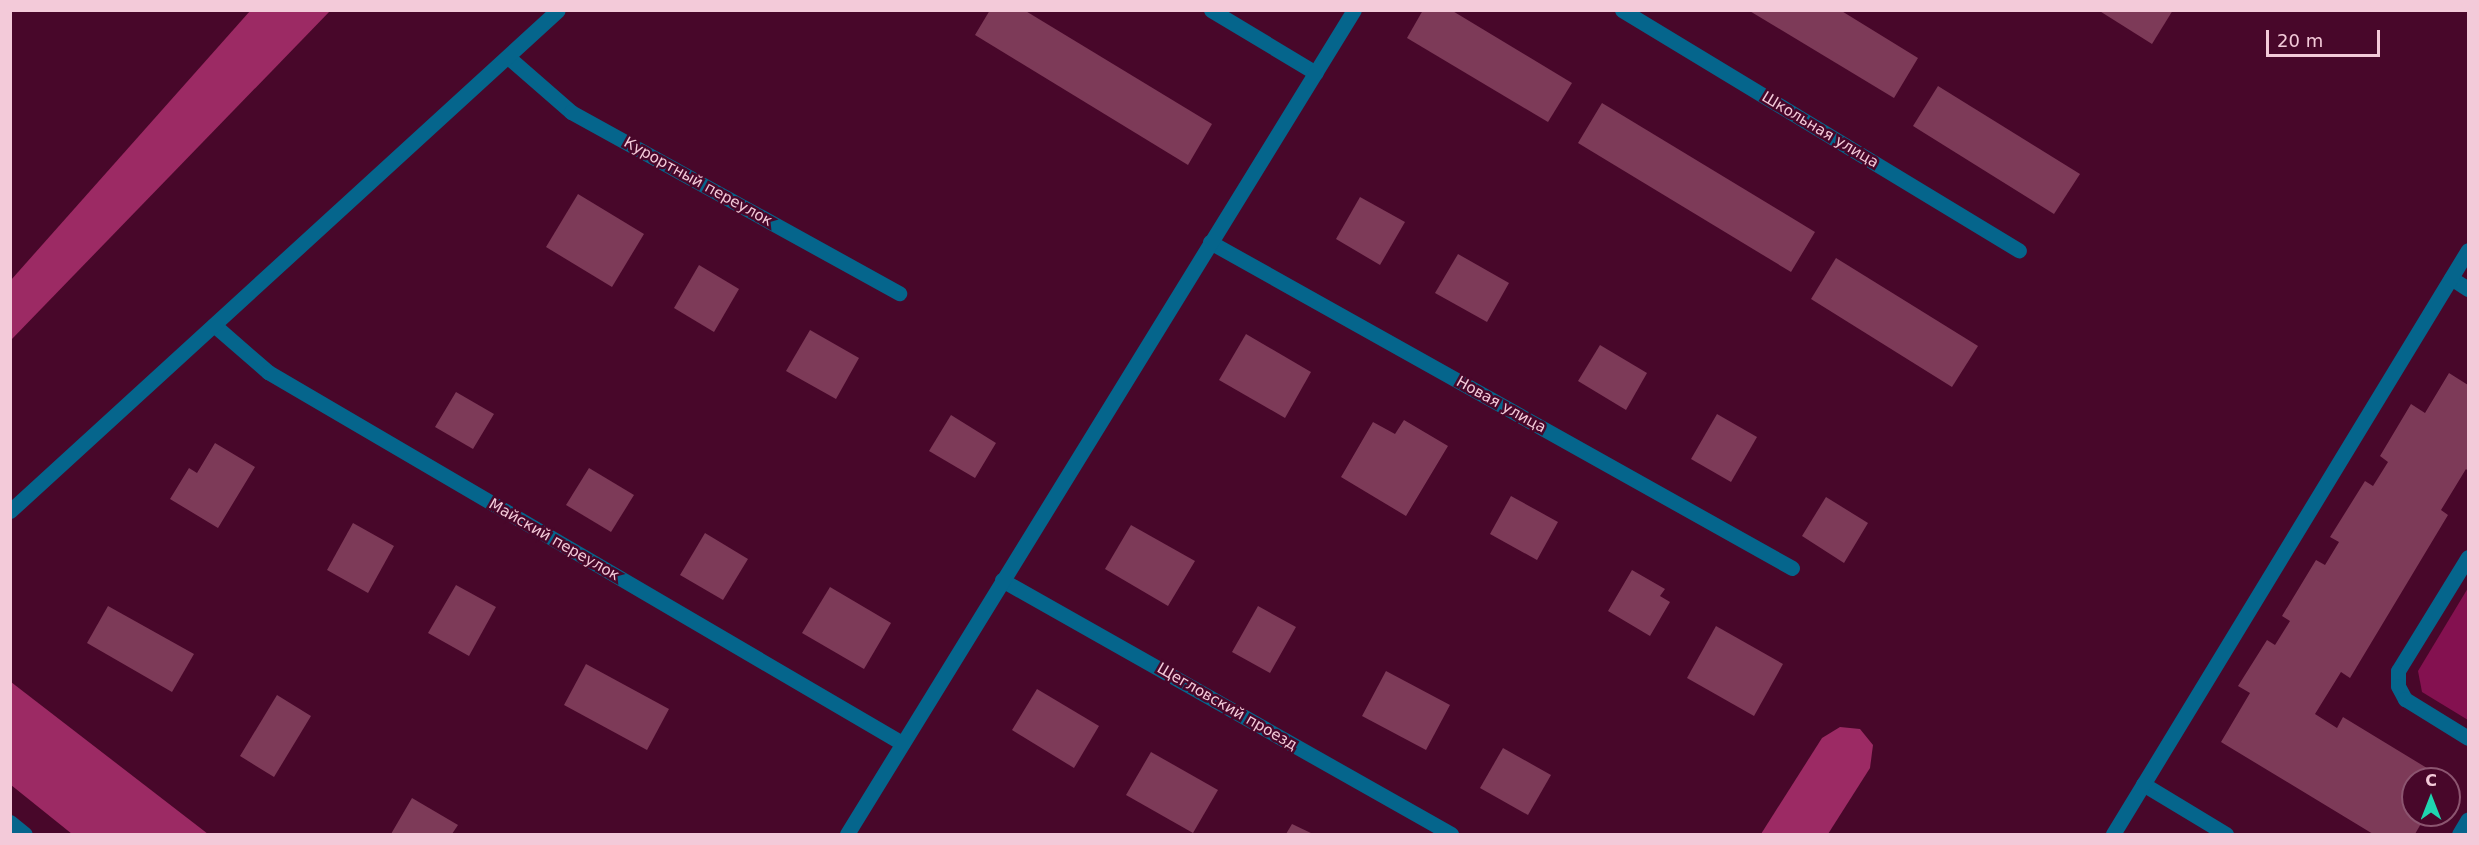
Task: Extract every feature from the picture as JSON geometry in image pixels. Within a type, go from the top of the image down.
[{"type":"street","points":[[10,511],[558,10]]},
{"type":"street","points":[[1211,10],[1316,73]]},
{"type":"street","points":[[847,834],[1354,10]]},
{"type":"street","name":"Школьная улица","points":[[1622,10],[2019,250]]},
{"type":"street","name":"Курортный переулок","points":[[508,57],[571,112],[899,292]]},
{"type":"street","name":"Новая улица","points":[[1210,242],[1792,568]]},
{"type":"street","points":[[2113,834],[2469,250]]},
{"type":"street","points":[[2451,278],[2469,289]]},
{"type":"street","name":"Майский переулок","points":[[214,325],[268,372],[902,743]]},
{"type":"street","points":[[2469,557],[2398,671],[2398,686],[2405,699],[2469,738]]},
{"type":"street","name":"Щегловский проезд","points":[[1002,580],[1451,834]]},
{"type":"street","points":[[2144,784],[2226,834]]},
{"type":"street","points":[[2459,834],[2469,819]]},
{"type":"street","points":[[10,822],[25,834]]},
{"type":"shaded area","points":[[250,11],[330,11],[11,340],[11,280]]},
{"type":"shaded area","points":[[2468,588],[2468,720],[2422,692],[2418,671]]},
{"type":"shaded area","points":[[10,682],[208,834],[72,834],[11,785]]},
{"type":"shaded area","points":[[1840,727],[1860,729],[1873,745],[1870,768],[1828,834],[1761,834],[1822,738]]},
{"type":"building","points":[[990,10],[1024,10],[1212,124],[1188,165],[975,35]]},
{"type":"building","points":[[1423,10],[1451,10],[1572,83],[1548,122],[1407,38]]},
{"type":"building","points":[[1748,10],[1840,10],[1918,58],[1894,98]]},
{"type":"building","points":[[2098,10],[2173,10],[2152,44]]},
{"type":"building","points":[[1938,86],[2080,174],[2054,214],[1913,126]]},
{"type":"building","points":[[1602,103],[1815,232],[1791,272],[1578,143]]},
{"type":"building","points":[[578,194],[644,234],[612,287],[546,247]]},
{"type":"building","points":[[1360,197],[1405,222],[1380,265],[1336,239]]},
{"type":"building","points":[[1458,254],[1509,283],[1487,322],[1435,293]]},
{"type":"building","points":[[1836,258],[1978,346],[1952,387],[1811,299]]},
{"type":"building","points":[[699,265],[739,289],[714,332],[674,308]]},
{"type":"building","points":[[810,330],[859,358],[836,399],[786,371]]},
{"type":"building","points":[[1246,334],[1311,372],[1285,418],[1219,380]]},
{"type":"building","points":[[1600,345],[1647,373],[1626,410],[1578,381]]},
{"type":"building","points":[[2449,373],[2468,385],[2468,471],[2466,469],[2441,510],[2448,515],[2350,678],[2341,672],[2315,714],[2337,728],[2343,717],[2425,767],[2401,767],[2401,827],[2419,827],[2415,834],[2373,834],[2221,742],[2250,693],[2238,686],[2267,640],[2275,645],[2290,621],[2282,616],[2316,560],[2325,565],[2339,542],[2330,537],[2365,481],[2373,486],[2388,462],[2380,456],[2411,404],[2425,413]]},
{"type":"building","points":[[456,392],[494,414],[473,449],[435,427]]},
{"type":"building","points":[[1717,414],[1757,437],[1731,482],[1691,459]]},
{"type":"building","points":[[951,415],[996,443],[975,478],[929,451]]},
{"type":"building","points":[[1404,420],[1448,446],[1406,516],[1341,477],[1373,422],[1395,434]]},
{"type":"building","points":[[215,443],[255,467],[218,528],[170,499],[189,468],[197,473]]},
{"type":"building","points":[[589,468],[634,495],[611,532],[566,505]]},
{"type":"building","points":[[1511,496],[1558,522],[1537,560],[1490,534]]},
{"type":"building","points":[[1826,497],[1868,523],[1844,563],[1802,536]]},
{"type":"building","points":[[353,523],[394,546],[368,593],[327,570]]},
{"type":"building","points":[[1131,525],[1195,561],[1168,606],[1105,569]]},
{"type":"building","points":[[705,533],[748,559],[723,600],[680,575]]},
{"type":"building","points":[[1632,570],[1665,589],[1660,596],[1670,602],[1650,636],[1608,611]]},
{"type":"building","points":[[456,585],[496,607],[469,656],[428,633]]},
{"type":"building","points":[[830,587],[891,623],[864,669],[802,633]]},
{"type":"building","points":[[108,606],[194,654],[172,692],[87,643]]},
{"type":"building","points":[[1258,606],[1296,627],[1270,673],[1232,652]]},
{"type":"building","points":[[1716,626],[1783,664],[1754,716],[1687,678]]},
{"type":"building","points":[[586,664],[669,709],[647,750],[564,705]]},
{"type":"building","points":[[1386,671],[1450,705],[1426,750],[1362,716]]},
{"type":"building","points":[[1037,689],[1099,726],[1074,768],[1012,730]]},
{"type":"building","points":[[277,695],[311,716],[274,777],[240,756]]},
{"type":"building","points":[[1503,748],[1551,775],[1528,815],[1480,788]]},
{"type":"building","points":[[1151,752],[1218,790],[1193,833],[1126,795]]},
{"type":"building","points":[[412,798],[458,825],[452,834],[391,834]]},
{"type":"building","points":[[1292,824],[1313,834],[1286,834]]}]
